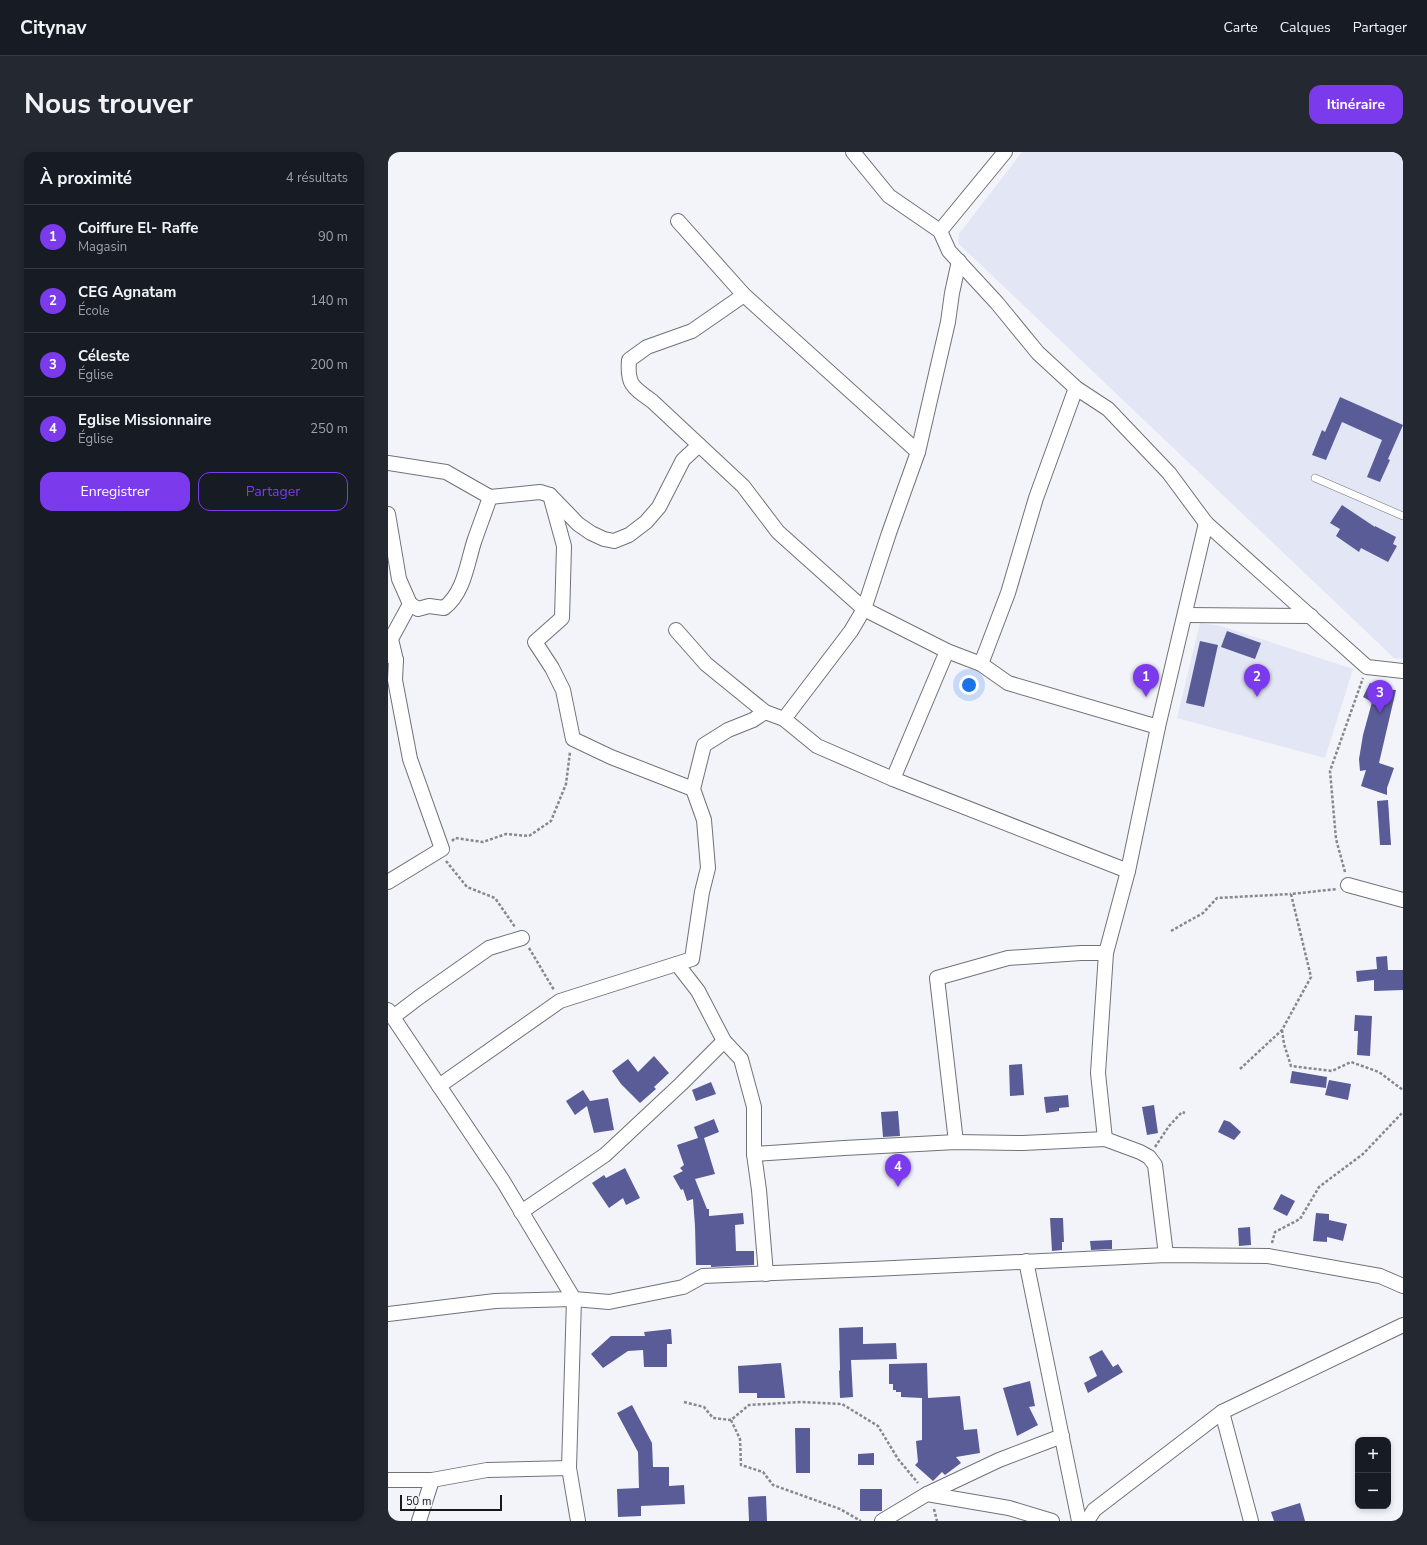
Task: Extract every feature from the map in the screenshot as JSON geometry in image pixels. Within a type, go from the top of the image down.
[{"type":"street","points":[[853,152],[889,196],[940,231],[949,251],[997,302],[1038,353],[1076,388],[1108,409],[1118,419],[1170,473],[1206,523],[1367,667],[1403,671]]},
{"type":"street","points":[[940,231],[1005,152]]},
{"type":"street","points":[[678,221],[744,295],[918,452]]},
{"type":"street","points":[[784,719],[851,631],[864,609],[918,452],[947,329],[952,293],[959,261]]},
{"type":"street","points":[[744,295],[692,331],[647,347],[629,360],[628,375],[634,389],[652,401],[743,486],[778,532],[864,609],[947,651],[981,664],[1008,683],[1158,727]]},
{"type":"street","points":[[981,664],[1008,593],[1036,498],[1076,388]]},
{"type":"street","points":[[388,463],[446,472],[490,497],[540,492],[550,495],[578,524],[591,534],[614,541],[629,535],[646,522],[659,507],[683,460],[699,445]]},
{"type":"street","points":[[550,495],[564,546],[562,618],[535,642],[552,668],[563,690],[573,740],[611,757],[693,789]]},
{"type":"street","points":[[388,514],[400,579],[410,604],[418,609],[429,606],[444,608],[452,602],[466,573],[474,542],[490,497]]},
{"type":"street","points":[[1105,1139],[1098,1073],[1109,942],[1128,872],[1158,727],[1206,523]]},
{"type":"street","points":[[388,882],[440,850],[410,759],[392,657],[391,639],[410,604]]},
{"type":"street","points":[[1185,615],[1311,616]]},
{"type":"street","points":[[676,630],[706,664],[765,712],[784,719],[817,746],[893,779],[1128,872]]},
{"type":"street","points":[[893,779],[947,651]]},
{"type":"street","points":[[439,1086],[560,1001],[692,959],[702,892],[708,868],[704,820],[693,789],[704,746],[728,730],[753,720],[765,712]]},
{"type":"street","points":[[1348,885],[1403,900]]},
{"type":"street","points":[[522,938],[489,948],[418,998],[391,1013],[503,1182],[574,1299],[569,1468],[578,1521]]},
{"type":"street","points":[[956,1142],[937,978],[1008,958],[1081,953],[1109,942]]},
{"type":"street","points":[[677,964],[698,991],[724,1041],[741,1059],[754,1107],[754,1154],[759,1190],[766,1274]]},
{"type":"street","points":[[521,1212],[605,1155],[681,1084],[724,1041]]},
{"type":"street","points":[[754,1154],[956,1142],[1023,1143],[1105,1139],[1140,1152],[1149,1157],[1155,1165],[1166,1255]]},
{"type":"street","points":[[388,1314],[495,1301],[574,1299],[609,1302],[683,1288],[703,1276],[1166,1255],[1268,1256],[1380,1276],[1403,1286]]},
{"type":"street","points":[[1026,1261],[1079,1521]]},
{"type":"street","points":[[1087,1521],[1094,1510],[1222,1412],[1403,1325]]},
{"type":"street","points":[[1222,1412],[1251,1521]]},
{"type":"street","points":[[882,1521],[927,1494],[999,1460],[1062,1436]]},
{"type":"street","points":[[388,1480],[432,1480],[487,1470],[569,1468]]},
{"type":"street","points":[[419,1521],[432,1480]]},
{"type":"street","points":[[927,1494],[1009,1508],[1052,1521]]},
{"type":"lane","points":[[1315,478],[1403,516]]},
{"type":"path","points":[[1171,931],[1203,913],[1217,898],[1291,894],[1347,888],[1348,885],[1336,839],[1330,771],[1367,667]]},
{"type":"path","points":[[560,1001],[522,938],[495,898],[467,887],[440,850],[455,838],[483,842],[506,834],[529,836],[551,821],[566,784],[573,740]]},
{"type":"path","points":[[1240,1069],[1282,1030],[1311,977],[1291,894]]},
{"type":"path","points":[[1282,1030],[1284,1044],[1291,1066],[1332,1071],[1351,1062],[1379,1072],[1403,1090]]},
{"type":"path","points":[[1149,1157],[1169,1126],[1182,1112],[1185,1113]]},
{"type":"path","points":[[1268,1256],[1275,1232],[1300,1218],[1319,1187],[1363,1154],[1403,1112]]},
{"type":"path","points":[[684,1402],[704,1407],[713,1418],[731,1420],[749,1405],[801,1402],[842,1404],[878,1426],[898,1459],[927,1494]]},
{"type":"path","points":[[731,1420],[740,1439],[741,1465],[763,1472],[773,1485],[840,1509],[861,1521]]},
{"type":"shaded area","points":[[1022,152],[1403,152],[1403,659],[1394,658],[958,243],[959,234]]},
{"type":"shaded area","points":[[1200,623],[1221,626],[1353,669],[1325,758],[1177,718]]},
{"type":"building","points":[[1340,397],[1403,425],[1380,482],[1367,477],[1382,440],[1342,422],[1326,460],[1312,455],[1322,430],[1325,432]]},
{"type":"building","points":[[1342,505],[1375,527],[1396,537],[1393,544],[1397,546],[1388,562],[1361,548],[1359,552],[1336,536],[1340,529],[1330,523]]},
{"type":"building","points":[[1227,631],[1261,643],[1255,659],[1221,647]]},
{"type":"building","points":[[1200,641],[1218,645],[1204,707],[1186,703]]},
{"type":"building","points":[[1370,683],[1382,689],[1396,690],[1379,763],[1394,768],[1387,788],[1387,795],[1361,786],[1366,770],[1360,771],[1359,759],[1363,735],[1372,702],[1363,697]]},
{"type":"building","points":[[1388,800],[1391,845],[1380,845],[1377,801]]},
{"type":"building","points":[[1387,956],[1388,970],[1403,970],[1403,990],[1374,991],[1374,980],[1357,982],[1356,971],[1377,969],[1376,957]]},
{"type":"building","points":[[1355,1015],[1372,1016],[1370,1056],[1357,1055],[1358,1031],[1354,1031]]},
{"type":"building","points":[[654,1056],[669,1073],[654,1087],[656,1089],[640,1103],[621,1084],[612,1071],[628,1059],[638,1072]]},
{"type":"building","points":[[1022,1064],[1024,1095],[1010,1096],[1009,1065]]},
{"type":"building","points":[[1292,1071],[1327,1077],[1326,1088],[1290,1083]]},
{"type":"building","points":[[1329,1080],[1351,1084],[1348,1100],[1325,1095]]},
{"type":"building","points":[[711,1082],[716,1094],[696,1101],[692,1090]]},
{"type":"building","points":[[583,1090],[590,1101],[608,1098],[614,1130],[594,1133],[587,1106],[575,1115],[566,1101]]},
{"type":"building","points":[[1068,1095],[1069,1107],[1059,1108],[1059,1111],[1046,1113],[1044,1097]]},
{"type":"building","points":[[1154,1105],[1158,1133],[1147,1135],[1142,1107]]},
{"type":"building","points":[[898,1111],[900,1136],[883,1137],[881,1112]]},
{"type":"building","points":[[714,1119],[719,1132],[704,1138],[715,1174],[695,1179],[707,1209],[709,1209],[709,1216],[743,1213],[744,1224],[735,1225],[736,1251],[754,1251],[754,1265],[711,1267],[711,1265],[696,1265],[693,1199],[687,1201],[683,1189],[681,1190],[673,1176],[683,1171],[680,1168],[684,1165],[677,1145],[698,1138],[694,1127]]},
{"type":"building","points":[[1224,1120],[1230,1122],[1241,1132],[1234,1140],[1218,1132]]},
{"type":"building","points":[[625,1168],[640,1198],[626,1205],[623,1198],[609,1208],[592,1183],[604,1175],[606,1178]]},
{"type":"building","points":[[1281,1194],[1295,1201],[1287,1216],[1273,1209]]},
{"type":"building","points":[[1316,1213],[1329,1214],[1329,1220],[1347,1224],[1343,1241],[1327,1237],[1327,1242],[1313,1241]]},
{"type":"building","points":[[1050,1218],[1063,1218],[1064,1242],[1062,1242],[1062,1250],[1052,1251]]},
{"type":"building","points":[[1250,1227],[1251,1245],[1239,1246],[1238,1228]]},
{"type":"building","points":[[1112,1240],[1112,1249],[1091,1250],[1090,1241]]},
{"type":"building","points":[[863,1327],[863,1344],[896,1343],[897,1359],[851,1360],[853,1397],[840,1398],[839,1328]]},
{"type":"building","points":[[671,1329],[672,1344],[667,1344],[667,1367],[644,1367],[643,1350],[628,1351],[603,1368],[591,1354],[611,1336],[645,1336],[644,1332]]},
{"type":"building","points":[[1102,1350],[1113,1367],[1118,1364],[1123,1372],[1088,1393],[1084,1383],[1097,1376],[1089,1357]]},
{"type":"building","points":[[781,1363],[785,1398],[757,1398],[757,1393],[739,1393],[738,1366]]},
{"type":"building","points":[[927,1363],[928,1398],[960,1396],[964,1430],[977,1429],[980,1453],[956,1457],[961,1463],[945,1475],[942,1472],[933,1481],[915,1465],[918,1462],[916,1441],[922,1440],[922,1398],[901,1397],[901,1392],[896,1392],[896,1390],[893,1390],[893,1384],[889,1384],[889,1364]]},
{"type":"building","points":[[1030,1381],[1035,1406],[1029,1407],[1038,1425],[1017,1436],[1003,1388]]},
{"type":"building","points":[[632,1405],[652,1443],[653,1467],[669,1467],[669,1486],[684,1485],[685,1504],[641,1506],[641,1516],[618,1517],[617,1489],[639,1488],[638,1452],[617,1413]]},
{"type":"building","points":[[795,1428],[810,1428],[810,1473],[796,1473]]},
{"type":"building","points":[[874,1453],[874,1465],[858,1465],[858,1454]]},
{"type":"building","points":[[860,1489],[882,1489],[882,1511],[860,1511]]},
{"type":"building","points":[[766,1496],[767,1521],[749,1521],[748,1497]]},
{"type":"building","points":[[1300,1503],[1305,1521],[1274,1521],[1271,1512]]},
{"type":"place","name":"Coiffure El- Raffe","points":[[1146,697]]},
{"type":"place","name":"CEG Agnatam","points":[[1257,697]]},
{"type":"place","name":"Céleste","points":[[1380,713]]},
{"type":"place","name":"Eglise Missionnaire","points":[[898,1187]]}]
